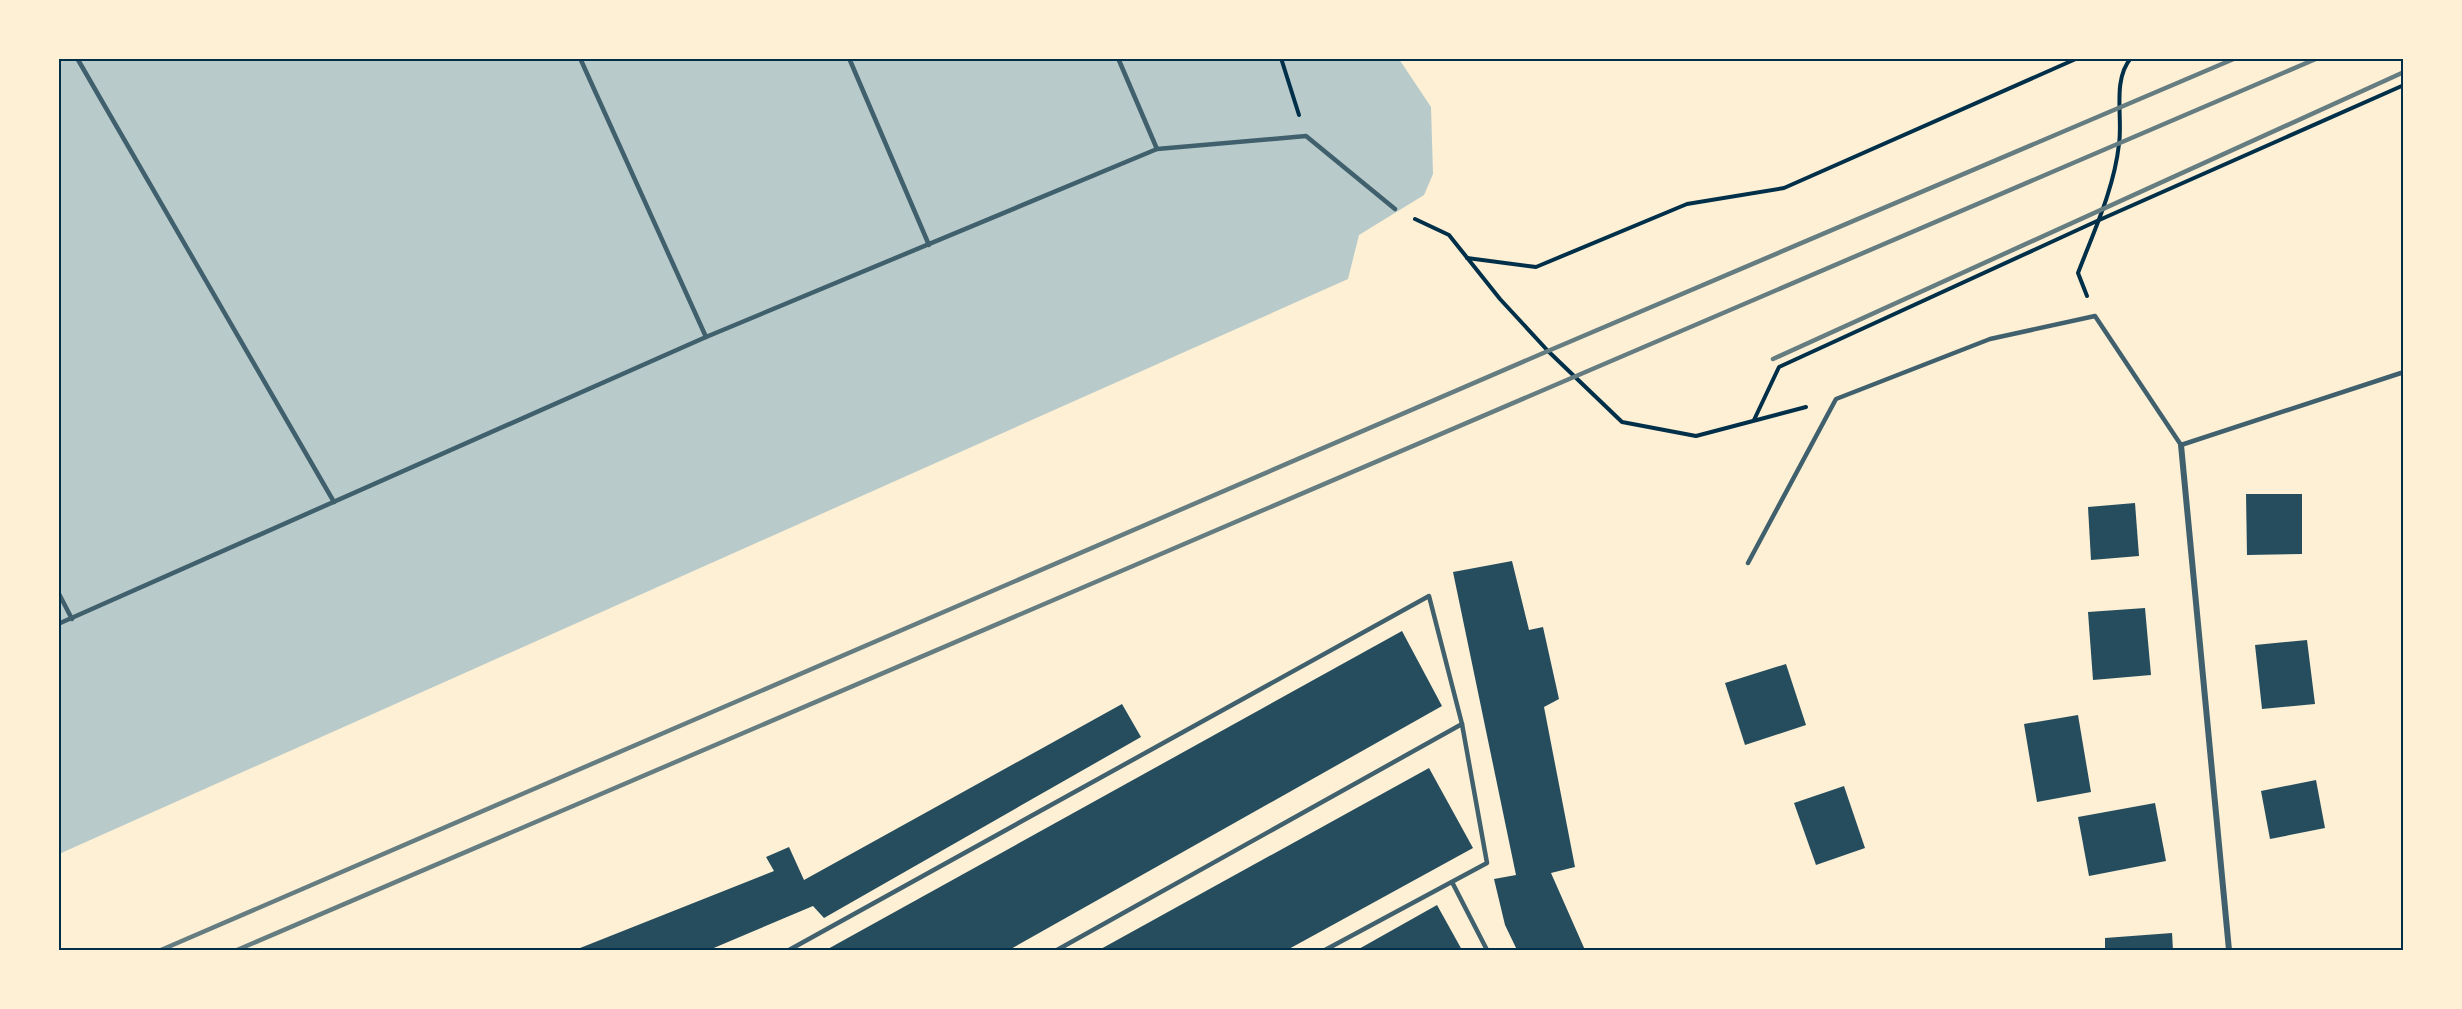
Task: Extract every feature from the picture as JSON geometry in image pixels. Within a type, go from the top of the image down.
[{"type":"street","points":[[2181,445],[2229,951]]},
{"type":"lane","points":[[77,58],[334,502]]},
{"type":"lane","points":[[580,58],[706,337]]},
{"type":"lane","points":[[849,58],[929,244]]},
{"type":"lane","points":[[1118,58],[1157,149]]},
{"type":"lane","points":[[58,624],[706,337],[1157,149],[1306,136],[1395,209]]},
{"type":"lane","points":[[1748,563],[1836,399],[1990,339],[2095,316],[2181,445],[2403,372]]},
{"type":"lane","points":[[58,592],[72,619]]},
{"type":"lane","points":[[789,951],[1429,596],[1462,724],[1487,862],[1325,951]]},
{"type":"lane","points":[[1057,951],[1462,724]]},
{"type":"lane","points":[[1452,882],[1487,951]]},
{"type":"path","points":[[1281,58],[1306,136]]},
{"type":"path","points":[[1467,258],[1536,267],[1687,204],[1784,188],[2078,58]]},
{"type":"path","points":[[2095,316],[2078,273],[2104,208],[2120,144],[2119,108],[2124,66],[2131,58]]},
{"type":"path","points":[[1755,420],[1779,367],[2097,221],[2403,85]]},
{"type":"path","points":[[1395,209],[1449,235],[1500,299],[1548,351],[1622,422],[1696,436],[1836,399]]},
{"type":"shaded area","points":[[58,59],[1399,59],[1431,107],[1433,174],[1424,195],[1359,235],[1348,279],[59,854]]},
{"type":"building","points":[[2246,494],[2302,494],[2302,554],[2247,555]]},
{"type":"building","points":[[2135,503],[2139,556],[2091,560],[2088,507]]},
{"type":"building","points":[[1512,561],[1529,630],[1543,627],[1559,699],[1544,707],[1575,867],[1551,873],[1585,950],[1517,950],[1505,925],[1494,879],[1516,875],[1453,572]]},
{"type":"building","points":[[2145,608],[2151,675],[2093,680],[2088,612]]},
{"type":"building","points":[[1402,631],[1442,706],[1009,950],[826,950]]},
{"type":"building","points":[[2307,640],[2315,704],[2262,709],[2255,645]]},
{"type":"building","points":[[1786,664],[1806,725],[1745,745],[1725,683]]},
{"type":"building","points":[[1122,704],[1141,737],[824,918],[813,906],[709,950],[575,950],[774,871],[766,857],[789,847],[804,880]]},
{"type":"building","points":[[2078,715],[2091,792],[2037,802],[2024,724]]},
{"type":"building","points":[[1429,768],[1473,848],[1287,950],[1099,950]]},
{"type":"building","points":[[2316,780],[2325,828],[2270,839],[2261,791]]},
{"type":"building","points":[[1844,786],[1865,848],[1816,865],[1794,803]]},
{"type":"building","points":[[2155,803],[2166,861],[2089,876],[2078,817]]},
{"type":"building","points":[[1437,905],[1462,950],[1357,950]]},
{"type":"building","points":[[2172,933],[2173,950],[2105,950],[2105,938]]},
{"type":"railway","points":[[161,950],[1548,351],[2236,58]]},
{"type":"railway","points":[[237,950],[2318,58]]},
{"type":"railway","points":[[1773,359],[2404,72]]}]
